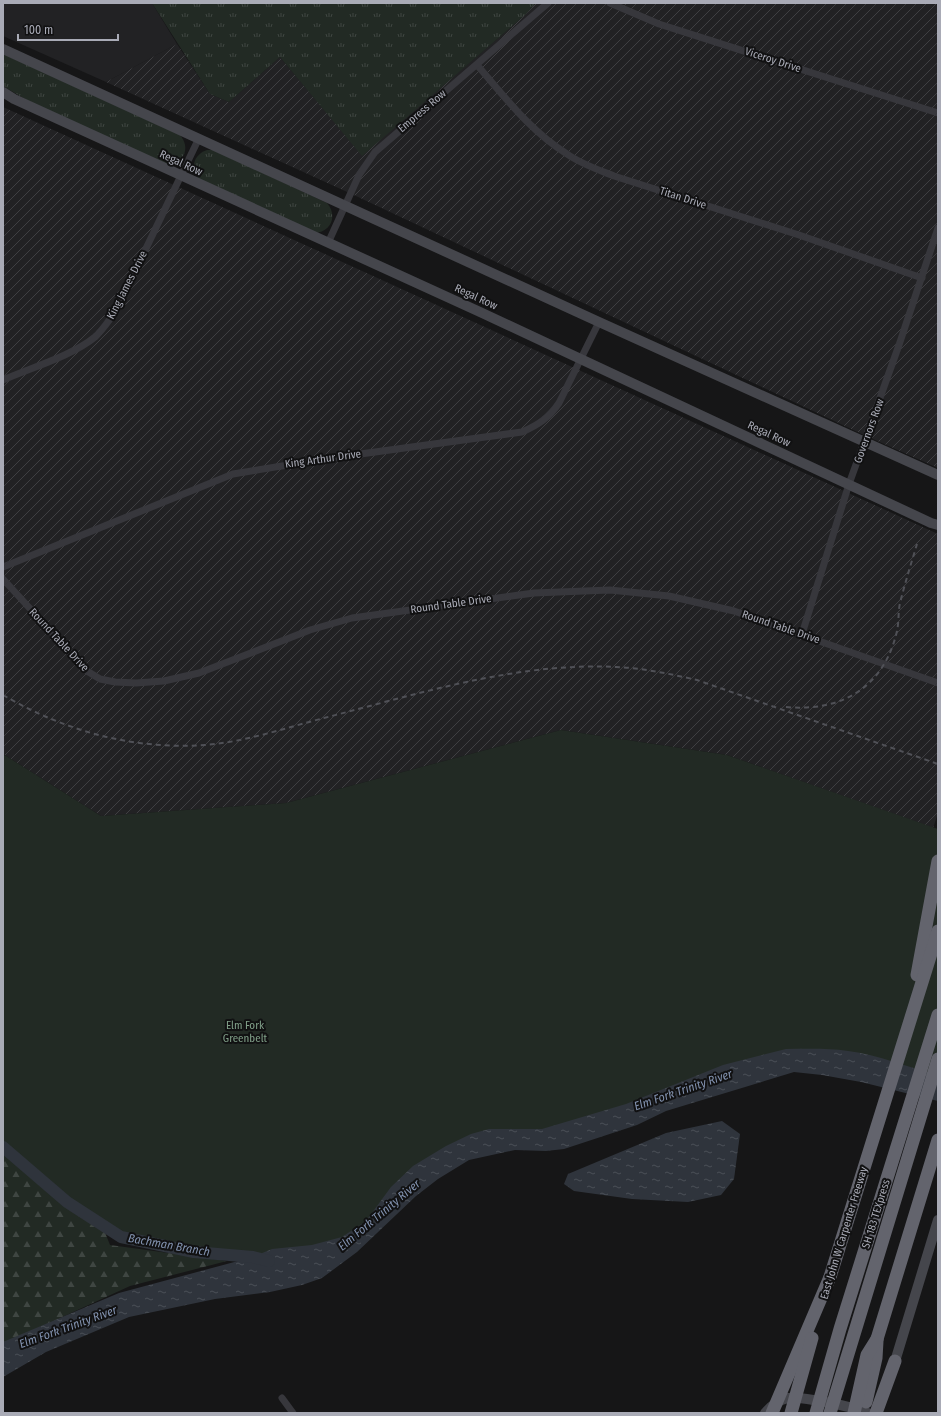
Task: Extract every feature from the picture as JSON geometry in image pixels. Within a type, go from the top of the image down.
[{"type":"highway","points":[[906,1032],[938,861]]},
{"type":"highway","points":[[906,1032],[938,931]]},
{"type":"highway","name":"SH 183 TEXpress","points":[[816,1413],[840,1329],[938,1015]]},
{"type":"highway","name":"East John W Carpenter Freeway","points":[[791,1413],[830,1277],[906,1032]]},
{"type":"highway","name":"SH 183 TEXpress","points":[[830,1413],[938,1060]]},
{"type":"highway","points":[[864,1413],[876,1358],[877,1339],[938,1140]]},
{"type":"highway","points":[[772,1413],[830,1277]]},
{"type":"highway","points":[[854,1413],[867,1355],[877,1339]]},
{"type":"highway","points":[[876,1413],[895,1361]]},
{"type":"main road","points":[[3,49],[345,204],[599,322],[938,475]]},
{"type":"main road","name":"Regal Row","points":[[3,92],[14,99],[328,244],[480,312],[931,523],[938,524]]},
{"type":"main road","points":[[883,1413],[895,1361],[938,1220]]},
{"type":"main road","points":[[765,1413],[770,1406],[780,1400],[797,1398],[868,1413]]},
{"type":"street","name":"Empress Row","points":[[328,244],[359,175],[375,152],[548,3]]},
{"type":"street","name":"Viceroy Drive","points":[[610,3],[659,24],[938,113]]},
{"type":"street","name":"Titan Drive","points":[[477,65],[509,103],[540,134],[568,155],[593,168],[922,278]]},
{"type":"street","name":"King James Drive","points":[[3,380],[81,346],[95,337],[106,325],[116,311],[199,138]]},
{"type":"street","name":"Governors Row","points":[[802,634],[849,484],[865,442],[938,228]]},
{"type":"street","name":"King Arthur Drive","points":[[3,567],[233,474],[331,458],[522,432],[538,425],[551,415],[560,403],[599,322]]},
{"type":"street","name":"Round Table Drive","points":[[3,579],[87,671],[104,680],[131,683],[154,683],[190,676],[305,631],[352,618],[550,592],[610,590],[649,593],[708,604],[802,634],[938,682]]},
{"type":"street","points":[[282,1398],[293,1413]]},
{"type":"shaded area","points":[[3,3],[152,3],[177,44],[106,82],[3,36]]},
{"type":"shaded area","points":[[536,3],[938,3],[938,468],[864,435],[356,196],[106,82],[177,44],[210,94],[229,102],[280,57],[362,155],[525,15]]},
{"type":"shaded area","points":[[3,107],[938,534],[938,813],[933,828],[727,755],[561,730],[286,803],[101,816],[3,754]]},
{"type":"green space","points":[[152,3],[536,3],[525,15],[362,156],[280,57],[229,102],[210,94]]},
{"type":"green space","points":[[3,54],[180,135],[185,145],[184,154],[177,161],[166,164],[30,102],[3,86]]},
{"type":"green space","points":[[213,150],[327,203],[332,213],[331,222],[325,230],[314,233],[199,180],[194,171],[194,162],[202,152]]},
{"type":"green space","name":"Elm Fork Greenbelt","points":[[561,730],[727,755],[938,829],[938,1086],[760,1064],[560,1132],[483,1140],[333,1255],[293,1266],[253,1257],[194,1252],[121,1237],[67,1202],[3,1147],[3,754],[101,816],[286,803]]},
{"type":"green space","points":[[3,1131],[92,1200],[110,1245],[227,1261],[130,1286],[3,1344]]},
{"type":"water","name":"Elm Fork Trinity River","points":[[786,1049],[832,1049],[871,1055],[938,1076],[938,1101],[861,1082],[794,1072],[666,1111],[637,1125],[564,1149],[546,1151],[515,1150],[469,1160],[438,1179],[416,1196],[357,1252],[322,1278],[302,1285],[270,1292],[215,1299],[129,1317],[46,1352],[3,1377],[3,1342],[119,1293],[253,1257],[272,1249],[312,1245],[342,1237],[366,1221],[391,1187],[413,1166],[446,1146],[471,1134],[489,1129],[542,1129],[626,1104],[723,1065]]},
{"type":"water","points":[[722,1121],[740,1134],[734,1179],[721,1195],[688,1202],[632,1199],[574,1191],[564,1184],[568,1174],[666,1133]]},
{"type":"waterway","name":"Bachman Branch","points":[[3,1147],[67,1202],[121,1237],[194,1252],[253,1257],[269,1261]]},
{"type":"railway","points":[[786,707],[806,708],[842,700],[857,692],[871,681],[882,668],[891,651],[897,631],[900,603],[917,544]]},
{"type":"railway","points":[[3,695],[51,719],[100,735],[126,741],[152,744],[178,746],[205,745],[250,738],[395,699],[468,682],[542,669],[616,667],[656,672],[697,680],[938,764]]}]
